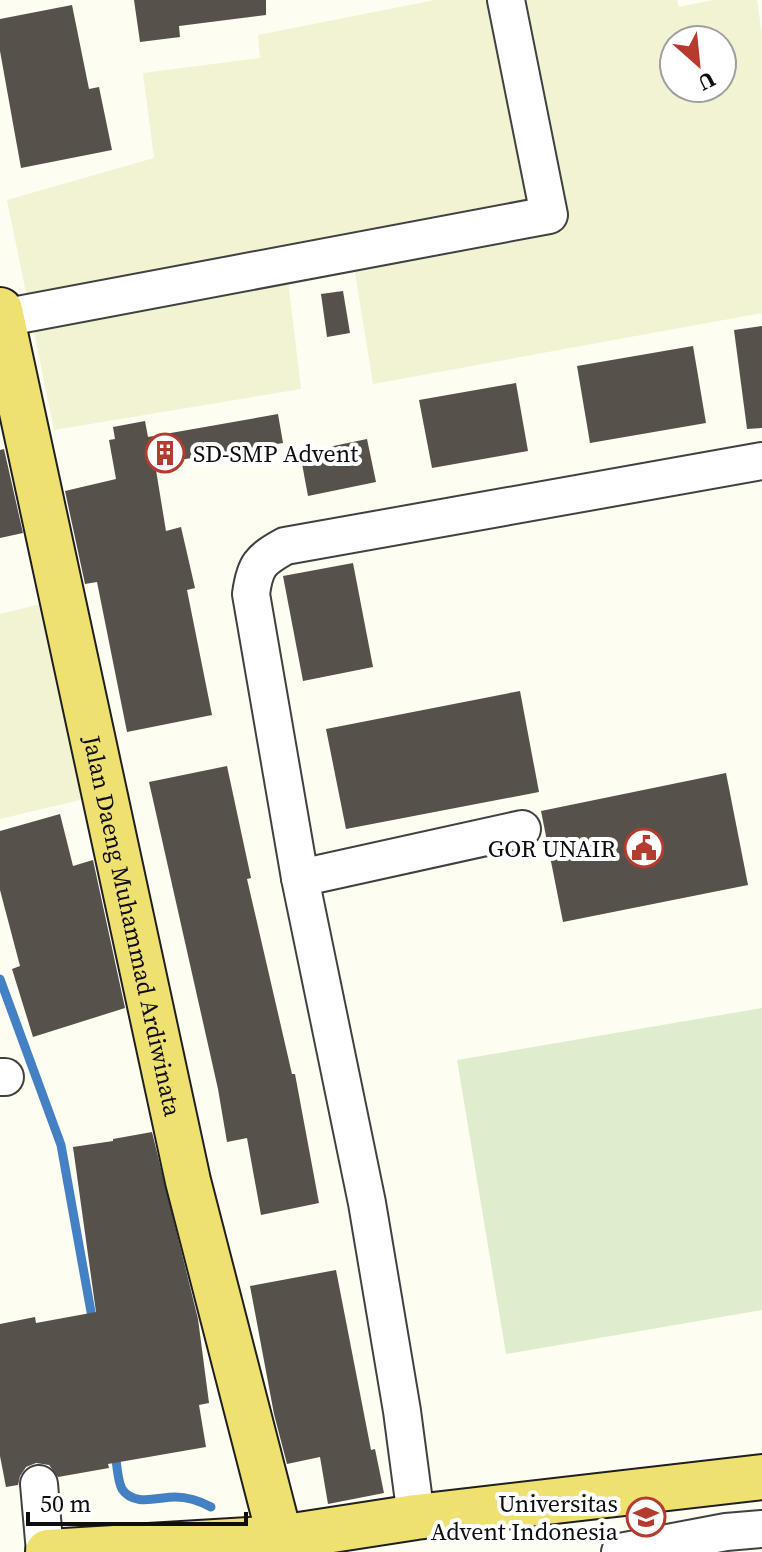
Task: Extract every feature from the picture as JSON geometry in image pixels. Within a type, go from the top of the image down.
[{"type":"main road","name":"Jalan Daeng Muhammad Ardiwinata","points":[[1,314],[188,1181],[280,1545]]},
{"type":"main road","points":[[46,1552],[280,1545],[416,1517],[762,1477]]},
{"type":"street","points":[[1,314],[549,215],[506,0]]},
{"type":"street","points":[[416,1517],[402,1411],[367,1203],[300,878],[251,594],[254,571],[265,558],[285,546],[762,461]]},
{"type":"street","points":[[300,878],[522,829]]},
{"type":"street","points":[[39,1484],[46,1552]]},
{"type":"street","points":[[620,1552],[726,1532],[762,1529]]},
{"type":"green space","points":[[435,0],[677,0],[679,7],[713,0],[757,0],[762,34],[762,313],[373,384],[354,266],[288,280],[301,389],[54,430],[7,200],[154,158],[143,73],[260,58],[258,35]]},
{"type":"green space","points":[[45,603],[88,798],[0,819],[0,614]]},
{"type":"green space","points":[[762,1008],[762,1310],[506,1354],[457,1060]]},
{"type":"building","points":[[134,0],[266,0],[266,15],[179,26],[180,37],[140,42]]},
{"type":"building","points":[[72,5],[89,89],[99,87],[112,150],[21,168],[0,51],[0,19]]},
{"type":"building","points":[[343,291],[350,333],[327,337],[321,294]]},
{"type":"building","points":[[762,326],[762,428],[747,429],[734,330]]},
{"type":"building","points":[[693,346],[706,423],[590,443],[577,366]]},
{"type":"building","points":[[516,383],[528,451],[432,468],[419,400]]},
{"type":"building","points":[[278,414],[283,443],[155,464],[166,531],[181,527],[195,588],[187,590],[212,715],[127,732],[97,582],[85,584],[65,491],[116,479],[109,440],[115,439],[113,427],[145,421],[148,437]]},
{"type":"building","points":[[367,439],[376,482],[308,496],[300,453]]},
{"type":"building","points":[[4,449],[23,533],[0,538],[0,450]]},
{"type":"building","points":[[353,563],[373,667],[303,681],[283,576]]},
{"type":"building","points":[[520,691],[539,792],[346,829],[326,729]]},
{"type":"building","points":[[227,766],[251,878],[247,879],[292,1074],[295,1074],[319,1203],[261,1215],[247,1138],[227,1142],[218,1089],[149,782]]},
{"type":"building","name":"GOR UNAIR","points":[[726,773],[748,885],[563,922],[541,811]]},
{"type":"building","points":[[60,814],[73,866],[93,860],[125,1008],[33,1037],[12,969],[20,966],[0,890],[0,831]]},
{"type":"building","points":[[152,1132],[198,1319],[209,1403],[199,1405],[206,1447],[108,1464],[109,1468],[58,1477],[49,1465],[36,1463],[26,1467],[18,1485],[6,1487],[0,1456],[0,1324],[35,1317],[36,1323],[96,1312],[73,1147]]},
{"type":"building","points":[[336,1270],[371,1450],[375,1449],[384,1493],[328,1504],[320,1457],[287,1464],[274,1414],[250,1286]]},
{"type":"waterway","points":[[0,979],[61,1145],[93,1323]]},
{"type":"waterway","points":[[115,1452],[119,1481],[127,1495],[147,1500],[185,1498],[211,1507]]},
{"type":"place","name":"SD-SMP Advent","points":[[165,453]]},
{"type":"place","name":"GOR UNAIR","points":[[644,848]]},
{"type":"place","name":"Universitas Advent Indonesia","points":[[646,1517]]}]
